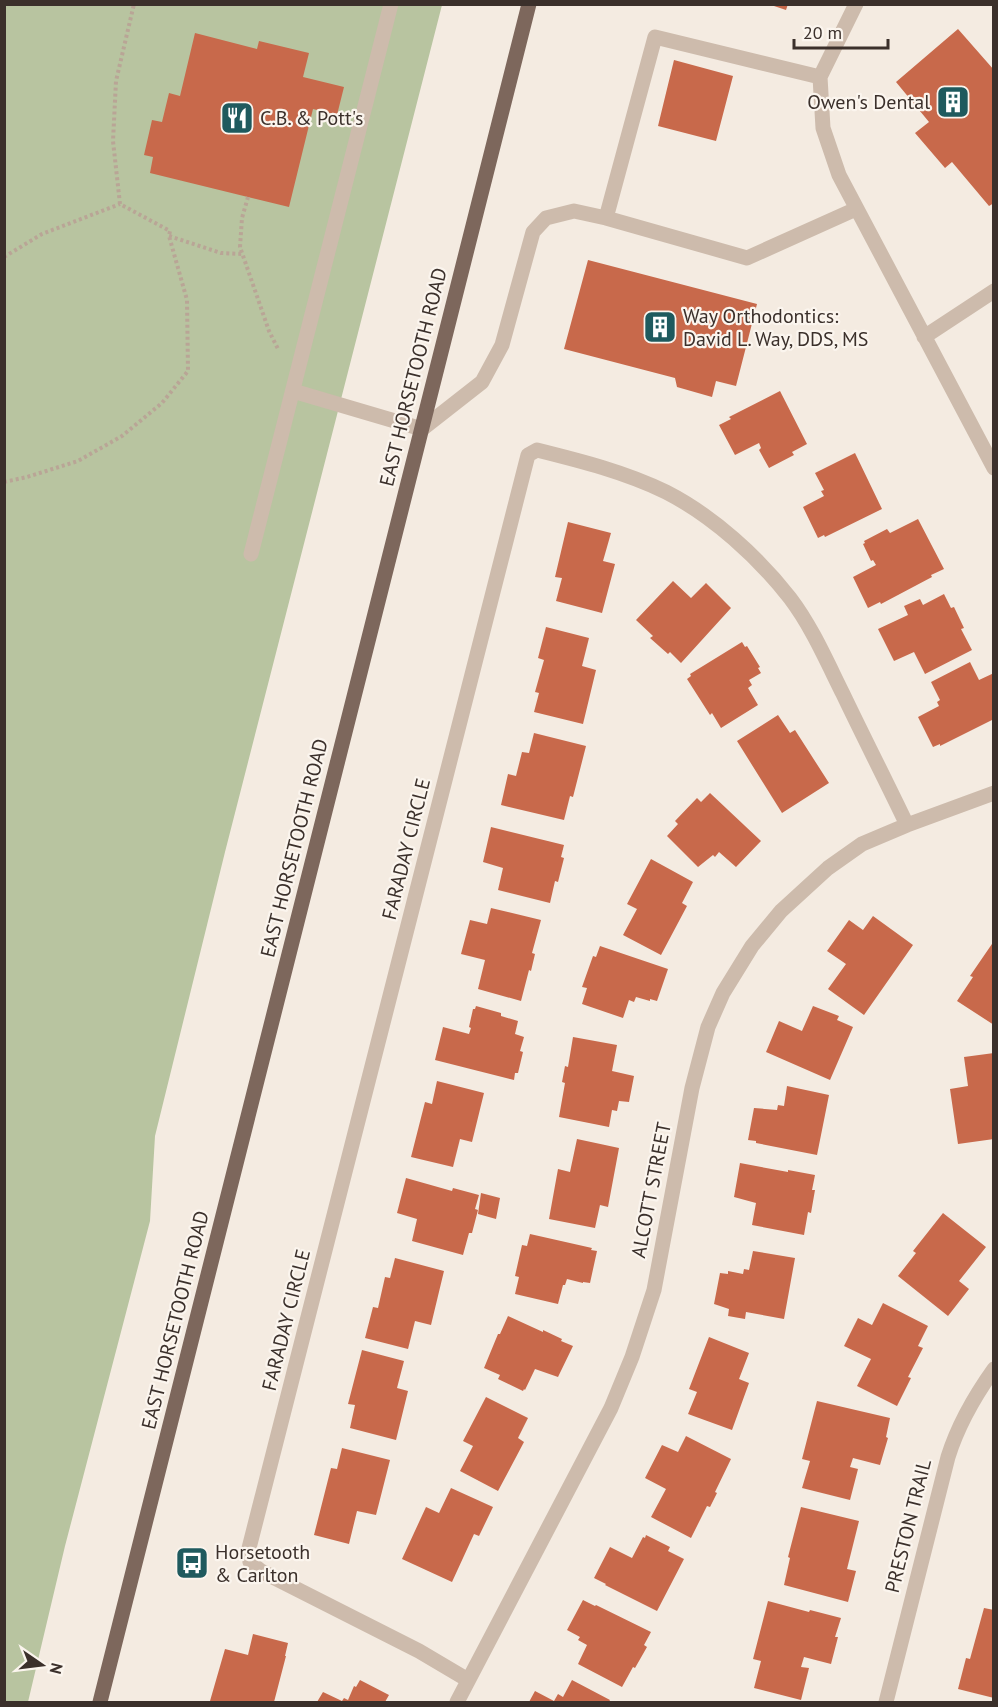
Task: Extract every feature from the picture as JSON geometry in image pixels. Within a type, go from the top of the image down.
[{"type":"main road","name":"EAST HORSETOOTH ROAD","points":[[100,1702],[529,4]]},
{"type":"street","points":[[250,554],[295,386],[391,4]]},
{"type":"street","points":[[856,4],[820,77],[823,128],[839,175],[993,468]]},
{"type":"street","points":[[606,218],[655,37],[820,77]]},
{"type":"street","points":[[295,386],[422,429],[482,382],[502,345],[533,232],[546,218],[574,211],[747,258],[856,209]]},
{"type":"street","points":[[924,337],[993,291]]},
{"type":"street","name":"FARADAY CIRCLE","points":[[468,1680],[419,1651],[261,1571],[250,1562],[248,1552],[528,455],[537,450],[585,461],[629,476],[668,493],[714,522],[761,564],[790,599],[819,646],[907,825]]},
{"type":"street","name":"ALCOTT STREET","points":[[456,1702],[611,1408],[632,1357],[654,1290],[692,1088],[708,1028],[723,993],[752,946],[781,911],[828,868],[862,844],[993,793]]},
{"type":"street","name":"PRESTON TRAIL","points":[[886,1702],[954,1438],[975,1396],[993,1370]]},
{"type":"path","points":[[120,204],[113,141],[116,81],[134,4]]},
{"type":"path","points":[[248,197],[240,247],[268,331],[295,386]]},
{"type":"path","points":[[4,257],[42,234],[120,204],[170,231],[169,236],[187,300],[188,371],[162,403],[122,436],[78,461],[4,482]]},
{"type":"path","points":[[169,236],[221,253],[242,254]]},
{"type":"green space","points":[[5,5],[442,5],[225,852],[155,1136],[150,1221],[65,1546],[28,1702],[5,1702]]},
{"type":"building","points":[[768,4],[788,4],[786,10]]},
{"type":"building","name":"Owen's Dental","points":[[958,29],[994,70],[994,203],[989,206],[952,162],[945,168],[915,133],[929,122],[896,82]]},
{"type":"building","name":"C.B. & Pott's","points":[[195,33],[257,49],[259,41],[309,53],[303,77],[344,87],[337,115],[313,109],[289,207],[150,173],[153,157],[144,155],[152,120],[162,122],[169,93],[180,96]]},
{"type":"building","points":[[674,60],[733,76],[716,141],[658,126]]},
{"type":"building","name":"Way Orthodontics: David L. Way, DDS, MS","points":[[588,260],[757,304],[736,386],[716,381],[712,397],[677,387],[675,378],[564,349]]},
{"type":"building","points":[[780,391],[807,444],[792,452],[794,455],[769,468],[759,450],[761,448],[759,443],[735,455],[719,425],[731,419],[729,417]]},
{"type":"building","points":[[855,453],[882,509],[825,537],[824,535],[818,538],[803,507],[824,496],[821,491],[824,490],[815,473]]},
{"type":"building","points":[[918,519],[944,569],[881,604],[880,602],[868,608],[853,577],[876,565],[873,560],[871,561],[863,544],[864,541],[887,529],[890,533]]},
{"type":"building","points":[[568,522],[611,533],[603,561],[615,564],[602,613],[556,601],[562,578],[555,577]]},
{"type":"building","points":[[673,581],[691,598],[706,583],[731,608],[681,663],[650,638],[653,636],[636,620]]},
{"type":"building","points":[[944,594],[951,608],[954,607],[964,628],[961,629],[972,650],[925,674],[914,652],[894,661],[878,629],[908,615],[904,606],[920,599],[923,605]]},
{"type":"building","points":[[546,627],[589,638],[582,666],[596,670],[583,724],[534,712],[539,693],[535,692],[544,660],[538,658]]},
{"type":"building","points":[[742,642],[760,667],[758,668],[761,673],[749,680],[752,685],[748,688],[758,705],[721,728],[687,679],[691,676],[690,674]]},
{"type":"building","points":[[970,662],[979,680],[994,673],[994,719],[940,746],[940,744],[933,747],[918,717],[939,706],[937,702],[940,700],[931,682]]},
{"type":"building","points":[[778,715],[790,733],[795,730],[829,783],[782,813],[737,741]]},
{"type":"building","points":[[534,733],[586,746],[573,797],[570,796],[564,820],[501,805],[508,774],[516,776],[522,752],[529,753]]},
{"type":"building","points":[[710,793],[761,841],[736,867],[719,852],[698,867],[667,836],[678,824],[675,821],[697,798],[701,802]]},
{"type":"building","points":[[491,827],[564,845],[561,857],[564,858],[550,903],[498,890],[503,868],[483,862]]},
{"type":"building","points":[[651,859],[693,882],[682,903],[687,906],[661,955],[623,935],[637,909],[627,904]]},
{"type":"building","points":[[491,908],[541,920],[532,953],[535,954],[531,971],[529,970],[521,1001],[478,989],[485,960],[461,954],[470,920],[487,924]]},
{"type":"building","points":[[873,916],[913,945],[864,1015],[828,989],[846,964],[827,951],[849,920],[863,930]]},
{"type":"building","points":[[994,941],[994,1025],[957,1001],[973,977],[970,976]]},
{"type":"building","points":[[600,946],[668,969],[657,1001],[636,997],[634,1002],[629,1000],[623,1018],[582,1004],[587,988],[582,987],[593,956],[596,957]]},
{"type":"building","points":[[476,1006],[501,1013],[501,1016],[518,1021],[515,1034],[524,1037],[520,1051],[523,1052],[514,1080],[435,1060],[443,1027],[469,1034],[473,1009]]},
{"type":"building","points":[[813,1006],[839,1016],[837,1020],[853,1027],[830,1080],[766,1052],[779,1021],[802,1031]]},
{"type":"building","points":[[573,1037],[617,1045],[612,1071],[634,1076],[629,1102],[619,1101],[617,1111],[612,1110],[609,1127],[559,1117],[565,1083],[562,1082],[565,1066],[568,1067]]},
{"type":"building","points":[[994,1053],[994,1139],[958,1144],[950,1089],[968,1086],[964,1057]]},
{"type":"building","points":[[437,1081],[484,1093],[472,1142],[460,1139],[453,1167],[411,1157],[425,1102],[432,1104]]},
{"type":"building","points":[[787,1086],[829,1095],[817,1155],[748,1140],[754,1108],[777,1110],[778,1105],[784,1106]]},
{"type":"building","points":[[577,1139],[619,1148],[608,1207],[600,1205],[595,1228],[549,1219],[558,1169],[570,1172]]},
{"type":"building","points":[[740,1163],[815,1175],[811,1213],[808,1212],[804,1235],[752,1225],[756,1203],[734,1197]]},
{"type":"building","points":[[406,1178],[452,1191],[453,1188],[479,1195],[472,1233],[469,1233],[463,1255],[412,1241],[417,1219],[397,1213]]},
{"type":"building","points":[[481,1193],[500,1198],[496,1219],[478,1214]]},
{"type":"building","points":[[943,1213],[986,1247],[959,1281],[969,1289],[948,1316],[898,1276],[916,1253],[913,1251]]},
{"type":"building","points":[[530,1234],[597,1251],[590,1283],[567,1279],[558,1304],[515,1294],[519,1277],[515,1276],[522,1245],[527,1246]]},
{"type":"building","points":[[753,1251],[795,1258],[784,1319],[746,1312],[745,1319],[728,1316],[729,1309],[714,1304],[720,1273],[728,1274],[728,1271],[743,1274],[744,1269],[749,1270]]},
{"type":"building","points":[[395,1258],[444,1271],[431,1325],[415,1321],[408,1349],[365,1338],[373,1307],[378,1308],[385,1277],[390,1278]]},
{"type":"building","points":[[883,1303],[928,1326],[918,1346],[923,1348],[908,1377],[911,1378],[897,1406],[857,1386],[871,1359],[844,1346],[858,1318],[872,1325]]},
{"type":"building","points":[[508,1316],[543,1332],[543,1330],[573,1346],[558,1377],[535,1369],[523,1391],[498,1379],[500,1375],[484,1368]]},
{"type":"building","points":[[709,1337],[749,1353],[739,1379],[749,1383],[732,1430],[688,1414],[697,1392],[689,1389]]},
{"type":"building","points":[[362,1350],[404,1361],[397,1388],[408,1391],[396,1440],[350,1428],[355,1405],[348,1404]]},
{"type":"building","points":[[486,1397],[528,1418],[518,1438],[524,1442],[498,1491],[460,1471],[473,1446],[463,1441]]},
{"type":"building","points":[[817,1401],[890,1418],[886,1437],[888,1438],[880,1465],[853,1458],[850,1467],[858,1469],[850,1500],[802,1488],[810,1461],[802,1459]]},
{"type":"building","points":[[686,1436],[731,1459],[710,1507],[707,1506],[691,1538],[651,1517],[666,1489],[645,1478],[662,1445],[678,1452]]},
{"type":"building","points":[[342,1448],[390,1460],[376,1515],[357,1511],[349,1544],[314,1535],[331,1468],[337,1469]]},
{"type":"building","points":[[451,1488],[493,1507],[479,1536],[474,1534],[452,1582],[402,1559],[426,1507],[439,1513]]},
{"type":"building","points":[[801,1507],[859,1521],[847,1569],[856,1571],[848,1602],[784,1585],[790,1558],[788,1557]]},
{"type":"building","points":[[646,1535],[670,1547],[668,1551],[684,1559],[657,1611],[594,1578],[610,1547],[632,1558]]},
{"type":"building","points":[[583,1600],[651,1632],[644,1645],[647,1647],[622,1687],[578,1664],[587,1645],[578,1640],[580,1637],[567,1630]]},
{"type":"building","points":[[768,1601],[841,1618],[835,1637],[838,1637],[831,1664],[804,1657],[801,1667],[809,1668],[801,1700],[754,1688],[761,1661],[753,1659]]},
{"type":"building","points":[[984,1608],[994,1610],[994,1698],[958,1689],[966,1658],[970,1659]]},
{"type":"building","points":[[253,1634],[288,1643],[274,1702],[210,1701],[225,1649],[248,1655]]},
{"type":"building","points":[[360,1680],[389,1695],[385,1702],[317,1702],[323,1692],[342,1701],[344,1698],[348,1700],[354,1686],[356,1687]]},
{"type":"building","points":[[572,1680],[610,1700],[609,1702],[529,1702],[535,1691],[554,1701],[558,1694],[563,1697]]},
{"type":"place","name":"Owen's Dental","points":[[953,102]]},
{"type":"place","name":"C.B. & Pott's","points":[[237,118]]},
{"type":"place","name":"Way Orthodontics: David L. Way, DDS, MS","points":[[660,327]]},
{"type":"place","name":"Horsetooth & Carlton","points":[[192,1563]]}]
